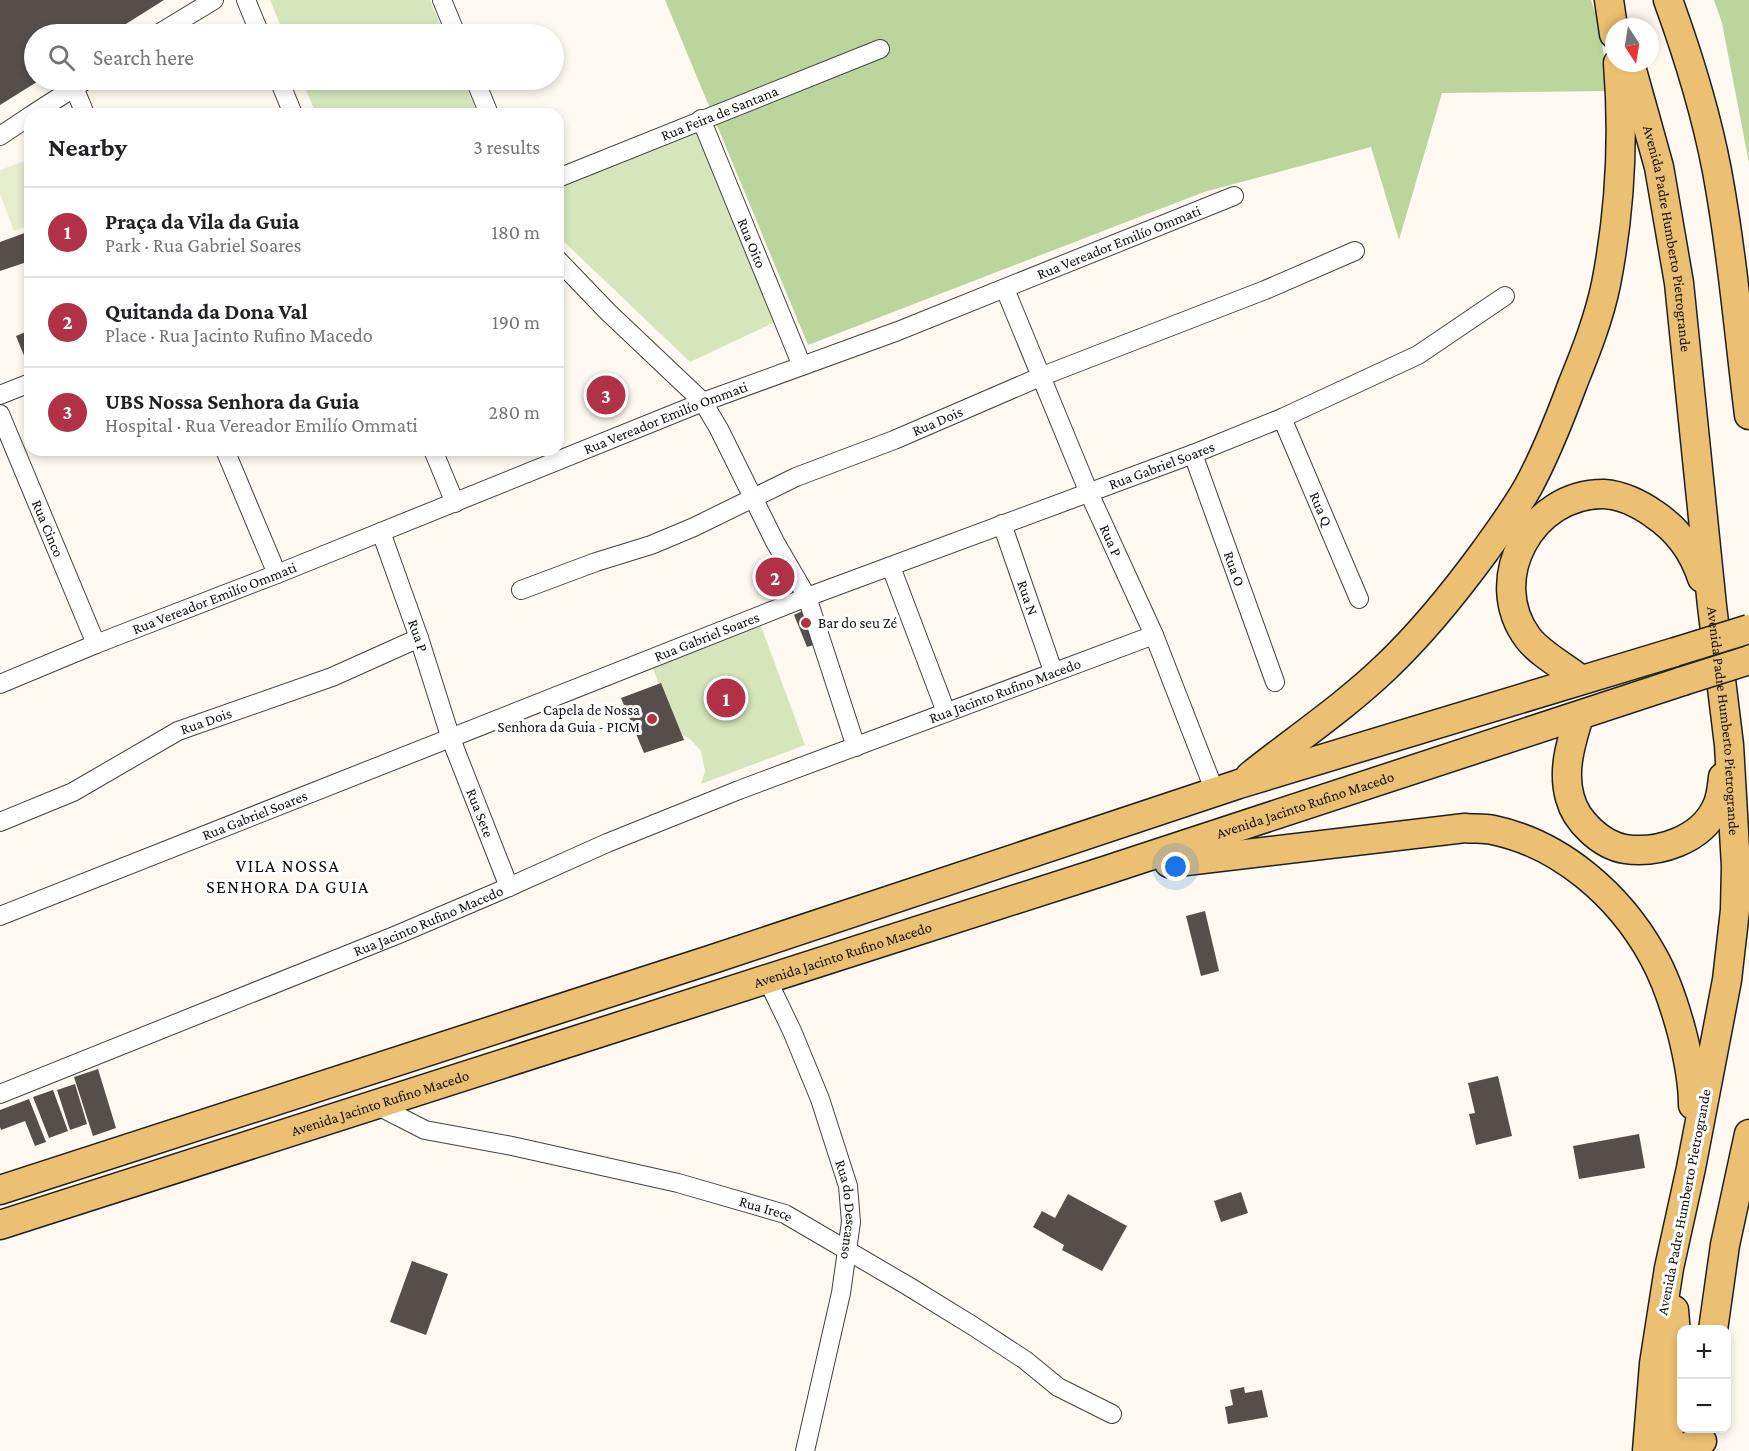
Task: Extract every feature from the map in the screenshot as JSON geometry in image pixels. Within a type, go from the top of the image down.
[{"type":"main road","points":[[1610,0],[1616,18]]},
{"type":"main road","points":[[1610,0],[1612,18]]},
{"type":"main road","points":[[1668,0],[1685,47],[1717,169],[1727,231],[1749,415]]},
{"type":"main road","points":[[1227,788],[1349,699],[1385,668],[1427,624],[1465,578],[1510,517],[1528,487],[1551,440],[1587,347],[1605,286],[1615,229],[1622,142],[1618,72]]},
{"type":"main road","name":"Avenida Padre Humberto Pietrogrande","points":[[1633,72],[1659,167],[1679,283],[1712,606],[1729,745],[1736,866],[1735,910],[1727,980],[1692,1168],[1669,1266],[1654,1364],[1647,1451]]},
{"type":"main road","points":[[1581,680],[1529,640],[1513,610],[1510,592],[1510,583],[1518,553],[1541,519],[1556,507],[1571,500],[1604,494],[1625,499],[1645,508],[1670,525],[1682,538],[1697,562],[1712,606]]},
{"type":"main road","points":[[0,1190],[716,958],[1227,788],[1749,629]]},
{"type":"main road","name":"Avenida Jacinto Rufino Macedo","points":[[0,1225],[1104,871],[1749,660]]},
{"type":"main road","points":[[1579,716],[1566,768],[1570,799],[1580,816],[1596,835],[1607,843],[1623,849],[1661,848],[1680,842],[1694,833],[1716,808],[1729,745]]},
{"type":"main road","points":[[1104,871],[1465,828],[1491,829],[1527,840],[1566,859],[1603,891],[1637,930],[1654,957],[1671,997],[1690,1065],[1693,1095],[1692,1168]]},
{"type":"main road","points":[[845,954],[902,922],[954,903],[954,897],[950,893],[927,888]]},
{"type":"main road","points":[[625,1024],[612,1023],[603,1018],[602,1010],[606,1004],[652,987],[716,958]]},
{"type":"main road","points":[[1714,1325],[1725,1245],[1749,1134]]},
{"type":"main road","points":[[1669,1266],[1677,1347],[1668,1439],[1672,1445],[1679,1448],[1686,1448],[1702,1440]]},
{"type":"street","points":[[174,24],[214,0]]},
{"type":"street","points":[[246,0],[256,24]]},
{"type":"street","points":[[442,0],[452,24]]},
{"type":"street","name":"Rua Feira de Santana","points":[[564,176],[880,49]]},
{"type":"street","points":[[42,108],[69,90]]},
{"type":"street","points":[[81,90],[84,108]]},
{"type":"street","points":[[283,90],[291,108]]},
{"type":"street","points":[[479,90],[487,108]]},
{"type":"street","name":"Rua Oito","points":[[701,119],[801,366]]},
{"type":"street","points":[[0,135],[24,120]]},
{"type":"street","name":"Rua Vereador Emilío Ommati","points":[[0,684],[703,402],[898,331],[1234,196]]},
{"type":"street","name":"Rua Dois","points":[[521,590],[596,562],[651,545],[694,527],[796,477],[894,440],[1040,378],[1255,294],[1355,251]]},
{"type":"street","points":[[564,266],[608,312],[703,402],[754,496],[775,542],[807,597],[856,747]]},
{"type":"street","name":"Rua P","points":[[1005,289],[1089,493],[1227,788]]},
{"type":"street","name":"Rua Gabriel Soares","points":[[0,916],[807,597],[1193,454],[1282,418],[1418,355],[1505,296]]},
{"type":"street","points":[[0,394],[24,384]]},
{"type":"street","name":"Rua Cinco","points":[[0,414],[96,644]]},
{"type":"street","name":"Rua Q","points":[[1282,418],[1359,599]]},
{"type":"street","name":"Rua O","points":[[1193,454],[1275,682]]},
{"type":"street","points":[[228,456],[278,574]]},
{"type":"street","points":[[435,456],[455,503]]},
{"type":"street","name":"Rua N","points":[[1002,524],[1053,671]]},
{"type":"street","name":"Rua P","points":[[381,532],[419,638],[451,739]]},
{"type":"street","points":[[891,567],[946,712]]},
{"type":"street","name":"Rua Jacinto Rufino Macedo","points":[[0,1094],[187,1020],[509,887],[675,815],[1053,671],[1154,635]]},
{"type":"street","name":"Rua Dois","points":[[0,822],[73,792],[178,731],[332,677],[419,638]]},
{"type":"street","name":"Rua Sete","points":[[451,739],[509,887]]},
{"type":"street","name":"Rua do Descanso","points":[[766,979],[792,1031],[820,1099],[848,1186],[851,1222],[841,1293],[805,1451]]},
{"type":"street","name":"Rua Irece","points":[[376,1105],[425,1130],[512,1146],[678,1183],[785,1214],[908,1286],[1008,1349],[1058,1387],[1112,1414]]},
{"type":"green space","points":[[270,0],[430,0],[440,24],[280,24]]},
{"type":"green space","points":[[665,0],[1591,0],[1598,21],[1610,91],[1442,93],[1399,240],[1371,147],[1204,192],[808,345]]},
{"type":"green space","points":[[1714,0],[1749,0],[1749,163],[1722,23]]},
{"type":"green space","points":[[306,90],[467,90],[475,108],[314,108]]},
{"type":"green space","points":[[697,133],[775,322],[690,362],[564,242],[564,184]]},
{"type":"green space","points":[[24,161],[24,227],[14,231],[0,194],[0,170]]},
{"type":"green space","points":[[761,626],[805,745],[701,784],[705,771],[701,751],[690,739],[676,731],[652,666]]},
{"type":"building","points":[[0,0],[164,0],[126,24],[24,24],[24,90],[0,105]]},
{"type":"building","points":[[24,233],[24,263],[0,271],[0,242]]},
{"type":"building","points":[[24,333],[24,356],[16,336]]},
{"type":"building","points":[[777,559],[788,592],[774,599],[763,563]]},
{"type":"building","name":"Bar do seu Zé","points":[[808,608],[814,645],[807,647],[794,615]]},
{"type":"building","name":"Capela de Nossa Senhora da Guia - PICM","points":[[661,683],[684,740],[644,753],[621,698]]},
{"type":"building","points":[[1205,911],[1219,971],[1201,976],[1186,916]]},
{"type":"building","points":[[98,1069],[116,1128],[93,1136],[74,1077]]},
{"type":"building","points":[[1498,1076],[1512,1136],[1476,1145],[1469,1114],[1475,1113],[1468,1083]]},
{"type":"building","points":[[75,1084],[87,1124],[70,1130],[57,1090]]},
{"type":"building","points":[[53,1090],[68,1131],[49,1138],[33,1097]]},
{"type":"building","points":[[29,1099],[46,1142],[35,1146],[25,1121],[1,1130],[0,1127],[0,1110]]},
{"type":"building","points":[[1639,1134],[1645,1168],[1579,1179],[1573,1146]]},
{"type":"building","points":[[1241,1192],[1248,1213],[1221,1222],[1214,1201]]},
{"type":"building","points":[[1068,1194],[1127,1226],[1102,1271],[1062,1250],[1064,1245],[1033,1227],[1042,1211],[1055,1218]]},
{"type":"building","points":[[412,1261],[448,1274],[426,1335],[390,1322]]},
{"type":"building","points":[[1244,1387],[1245,1393],[1262,1390],[1268,1417],[1228,1424],[1225,1407],[1233,1405],[1230,1390]]},
{"type":"place","name":"UBS Nossa Senhora da Guia","points":[[606,395]]},
{"type":"place","name":"Quitanda da Dona Val","points":[[775,577]]},
{"type":"place","name":"Bar do seu Zé","points":[[806,623]]},
{"type":"place","name":"Praça da Vila da Guia","points":[[726,698]]},
{"type":"place","name":"Capela de Nossa Senhora da Guia - PICM","points":[[652,719]]},
{"type":"district","name":"VILA NOSSA SENHORA DA GUIA","points":[[288,876]]}]
